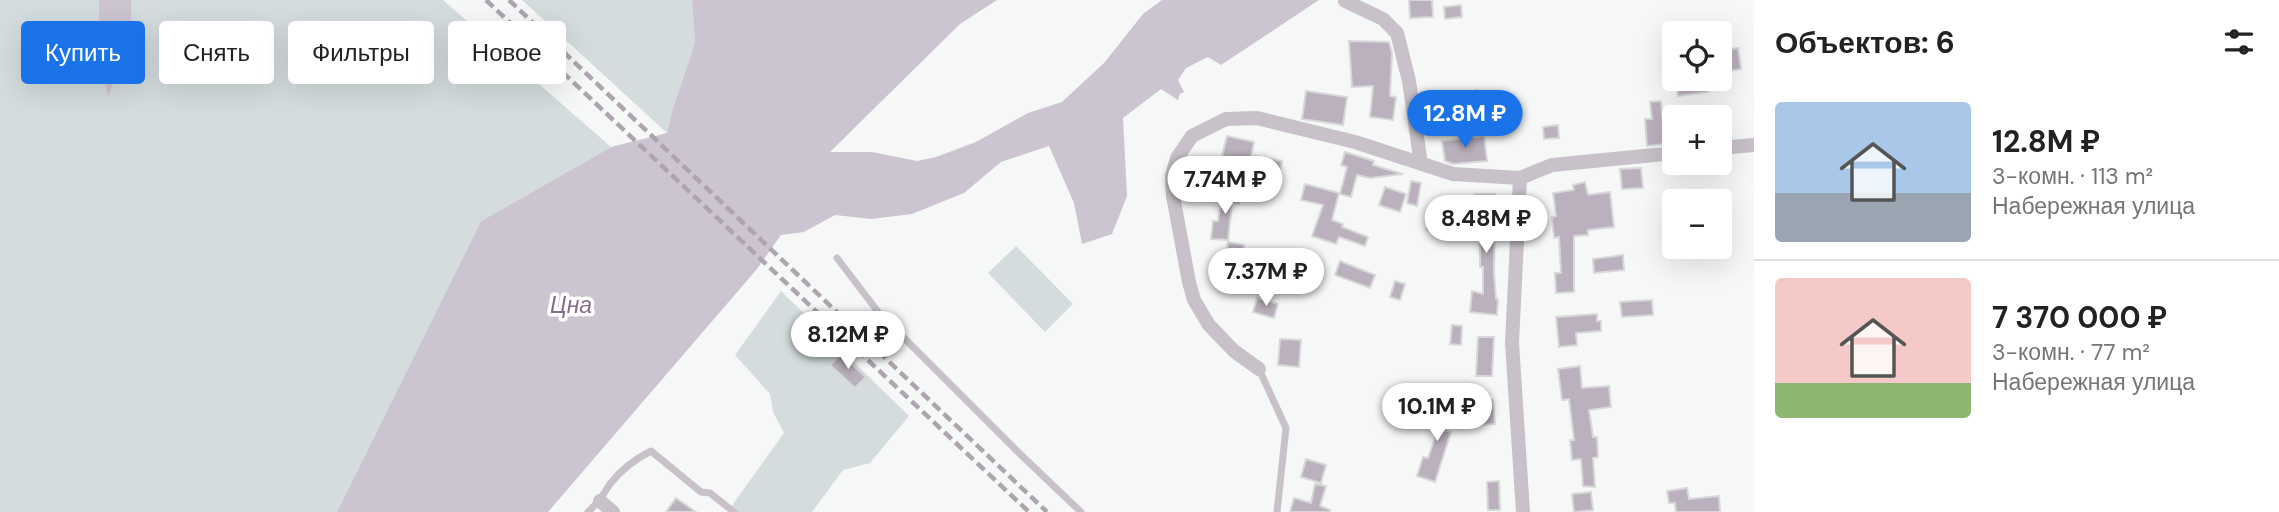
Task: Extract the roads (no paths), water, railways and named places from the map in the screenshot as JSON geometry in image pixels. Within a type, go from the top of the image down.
[{"type":"street","points":[[1345,1],[1383,19],[1397,33],[1409,81],[1421,164]]},
{"type":"street","points":[[1259,369],[1234,351],[1209,325],[1194,300],[1173,196],[1172,176],[1184,146],[1192,136],[1202,130],[1226,119],[1257,118],[1354,142],[1453,174],[1520,178],[1552,165],[1662,154]]},
{"type":"street","points":[[1732,147],[1754,145]]},
{"type":"street","points":[[1520,178],[1512,342],[1523,512]]},
{"type":"street","points":[[600,501],[613,512]]},
{"type":"lane","points":[[837,258],[878,313],[1081,512]]},
{"type":"lane","points":[[1259,369],[1286,428],[1278,512]]},
{"type":"lane","points":[[588,512],[600,501],[612,482],[635,460],[651,451],[701,492],[710,493],[734,512]]},
{"type":"water","points":[[99,0],[131,0],[131,21],[99,21]]},
{"type":"water","name":"Цна","points":[[692,0],[997,0],[960,24],[830,152],[872,152],[917,161],[976,142],[1028,113],[1062,102],[1104,63],[1143,14],[1162,0],[1319,0],[1221,65],[1208,57],[1186,68],[1178,80],[1184,92],[1178,100],[1161,89],[1123,118],[1127,196],[1112,234],[1082,244],[1074,203],[1049,146],[1001,162],[964,193],[912,214],[871,219],[835,215],[804,232],[781,235],[757,269],[548,512],[337,512],[481,221],[611,147],[667,133],[695,43]]},
{"type":"water","points":[[105,84],[113,84],[108,97]]},
{"type":"railway","points":[[486,0],[1029,512]]},
{"type":"railway","points":[[509,0],[1047,512]]}]
